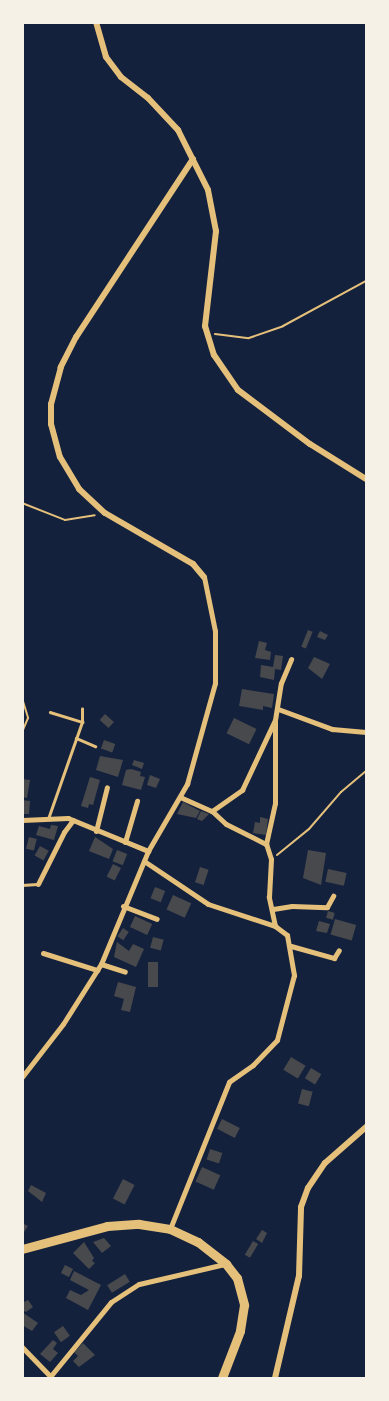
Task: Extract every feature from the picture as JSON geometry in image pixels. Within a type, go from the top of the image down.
[{"type":"main road","points":[[22,1249],[107,1226],[139,1224],[170,1229],[198,1242],[226,1264],[237,1278],[244,1305],[240,1331],[222,1378]]},
{"type":"street","points":[[96,22],[106,58],[121,77],[148,98],[178,130],[208,190],[216,231],[208,292],[207,334],[214,355],[238,390],[310,444],[366,478]]},
{"type":"street","points":[[22,1077],[63,1024],[101,964],[123,906],[148,851],[180,796],[204,729],[215,683],[215,631],[204,576],[193,564],[105,513],[79,489],[60,457],[51,424],[51,404],[61,367],[76,336],[194,159]]},
{"type":"street","points":[[212,811],[242,790],[275,720],[281,683],[290,659]]},
{"type":"street","points":[[278,709],[332,729],[366,732]]},
{"type":"street","points":[[275,720],[275,803],[266,844],[271,859],[269,897],[275,926]]},
{"type":"street","points":[[96,831],[107,787]]},
{"type":"street","points":[[180,796],[212,811],[226,824],[266,844]]},
{"type":"street","points":[[125,842],[137,802]]},
{"type":"street","points":[[22,820],[73,820],[148,851]]},
{"type":"street","points":[[38,884],[64,832],[73,820]]},
{"type":"street","points":[[144,861],[208,904],[275,926],[287,935],[291,946],[294,975],[277,1040],[253,1065],[228,1082],[170,1229]]},
{"type":"street","points":[[273,909],[292,906],[327,907],[333,896]]},
{"type":"street","points":[[123,906],[157,920]]},
{"type":"street","points":[[291,946],[334,958],[339,950]]},
{"type":"street","points":[[44,953],[98,970]]},
{"type":"street","points":[[101,964],[124,972]]},
{"type":"street","points":[[275,1378],[299,1276],[301,1207],[308,1188],[325,1163],[366,1127]]},
{"type":"street","points":[[22,1347],[50,1377],[111,1302],[139,1284],[226,1264]]},
{"type":"lane","points":[[47,820],[82,722],[82,709]]},
{"type":"lane","points":[[50,712],[82,722]]},
{"type":"lane","points":[[76,738],[95,746]]},
{"type":"lane","points":[[22,885],[38,884]]},
{"type":"path","points":[[207,334],[250,338],[283,326],[366,281]]},
{"type":"path","points":[[22,502],[65,520],[105,513]]},
{"type":"path","points":[[22,698],[28,718],[22,732]]},
{"type":"path","points":[[271,859],[309,829],[341,792],[366,771]]},
{"type":"building","points":[[308,630],[313,632],[306,649],[301,647]]},
{"type":"building","points":[[320,631],[328,635],[325,640],[317,637]]},
{"type":"building","points":[[259,641],[267,643],[265,650],[271,652],[270,660],[255,658]]},
{"type":"building","points":[[275,655],[283,656],[281,670],[275,669],[274,680],[260,677],[261,665],[273,667]]},
{"type":"building","points":[[314,657],[330,664],[322,679],[308,668]]},
{"type":"building","points":[[242,689],[274,694],[272,708],[263,706],[263,710],[239,706]]},
{"type":"building","points":[[105,714],[114,722],[109,728],[100,720]]},
{"type":"building","points":[[234,718],[256,729],[249,744],[227,733]]},
{"type":"building","points":[[104,740],[115,744],[112,753],[101,748]]},
{"type":"building","points":[[100,756],[123,760],[118,777],[96,770]]},
{"type":"building","points":[[134,760],[144,763],[142,769],[132,765]]},
{"type":"building","points":[[131,769],[141,772],[140,776],[145,777],[141,790],[122,785],[126,770]]},
{"type":"building","points":[[150,775],[160,779],[156,788],[147,785]]},
{"type":"building","points":[[90,777],[100,780],[93,805],[89,804],[88,808],[81,806]]},
{"type":"building","points":[[22,779],[30,780],[27,798],[22,797]]},
{"type":"building","points":[[22,800],[30,801],[29,814],[22,814]]},
{"type":"building","points":[[183,802],[200,811],[196,818],[177,814]]},
{"type":"building","points":[[201,811],[209,814],[202,821],[197,819]]},
{"type":"building","points":[[260,817],[268,819],[266,835],[253,833],[255,822],[260,823]]},
{"type":"building","points":[[51,825],[58,826],[54,840],[36,835],[39,826],[50,829]]},
{"type":"building","points":[[29,837],[37,839],[34,851],[26,849]]},
{"type":"building","points":[[95,837],[113,849],[109,859],[89,851]]},
{"type":"building","points":[[40,846],[49,851],[43,860],[35,856]]},
{"type":"building","points":[[117,850],[127,854],[123,865],[113,861]]},
{"type":"building","points":[[308,850],[326,853],[321,885],[303,878]]},
{"type":"building","points":[[113,864],[121,868],[115,881],[107,876]]},
{"type":"building","points":[[200,867],[209,870],[204,885],[195,882]]},
{"type":"building","points":[[328,869],[347,873],[344,886],[325,882]]},
{"type":"building","points":[[155,887],[165,891],[161,902],[151,898]]},
{"type":"building","points":[[173,895],[191,903],[185,918],[166,910]]},
{"type":"building","points":[[328,911],[335,913],[333,920],[326,918]]},
{"type":"building","points":[[135,916],[152,924],[147,935],[130,927]]},
{"type":"building","points":[[335,919],[356,925],[352,940],[331,934]]},
{"type":"building","points":[[319,921],[330,924],[327,933],[316,931]]},
{"type":"building","points":[[123,928],[129,932],[123,940],[117,936]]},
{"type":"building","points":[[153,937],[164,940],[161,950],[150,948]]},
{"type":"building","points":[[117,942],[129,951],[133,944],[144,949],[136,967],[114,957]]},
{"type":"building","points":[[148,962],[158,962],[158,987],[148,987]]},
{"type":"building","points":[[118,982],[136,987],[130,1012],[121,1010],[124,999],[114,996]]},
{"type":"building","points":[[291,1057],[306,1066],[298,1079],[283,1070]]},
{"type":"building","points":[[311,1068],[321,1074],[315,1084],[305,1078]]},
{"type":"building","points":[[302,1089],[313,1092],[309,1106],[298,1103]]},
{"type":"building","points":[[222,1119],[240,1128],[235,1138],[217,1129]]},
{"type":"building","points":[[210,1149],[222,1153],[219,1163],[207,1159]]},
{"type":"building","points":[[202,1167],[220,1175],[214,1190],[195,1182]]},
{"type":"building","points":[[123,1179],[135,1185],[125,1205],[113,1199]]},
{"type":"building","points":[[31,1185],[46,1193],[42,1202],[28,1191]]},
{"type":"building","points":[[22,1223],[28,1226],[22,1235]]},
{"type":"building","points":[[262,1230],[267,1233],[262,1243],[256,1239]]},
{"type":"building","points":[[104,1238],[111,1246],[102,1253],[93,1242]]},
{"type":"building","points":[[253,1241],[258,1244],[250,1258],[245,1255]]},
{"type":"building","points":[[84,1242],[94,1258],[92,1261],[95,1263],[89,1269],[73,1253]]},
{"type":"building","points":[[65,1265],[73,1269],[69,1277],[61,1273]]},
{"type":"building","points":[[74,1271],[101,1285],[88,1310],[66,1298],[70,1290],[81,1295],[89,1290],[70,1280]]},
{"type":"building","points":[[125,1274],[130,1282],[112,1293],[107,1285]]},
{"type":"building","points":[[28,1300],[33,1307],[26,1312],[22,1310],[22,1303]]},
{"type":"building","points":[[22,1312],[38,1323],[32,1331],[22,1325]]},
{"type":"building","points":[[63,1326],[70,1336],[61,1342],[54,1332]]},
{"type":"building","points":[[53,1340],[57,1343],[53,1349],[58,1353],[50,1362],[40,1354]]},
{"type":"building","points":[[83,1343],[95,1355],[79,1367],[73,1361],[78,1356],[74,1352]]}]
